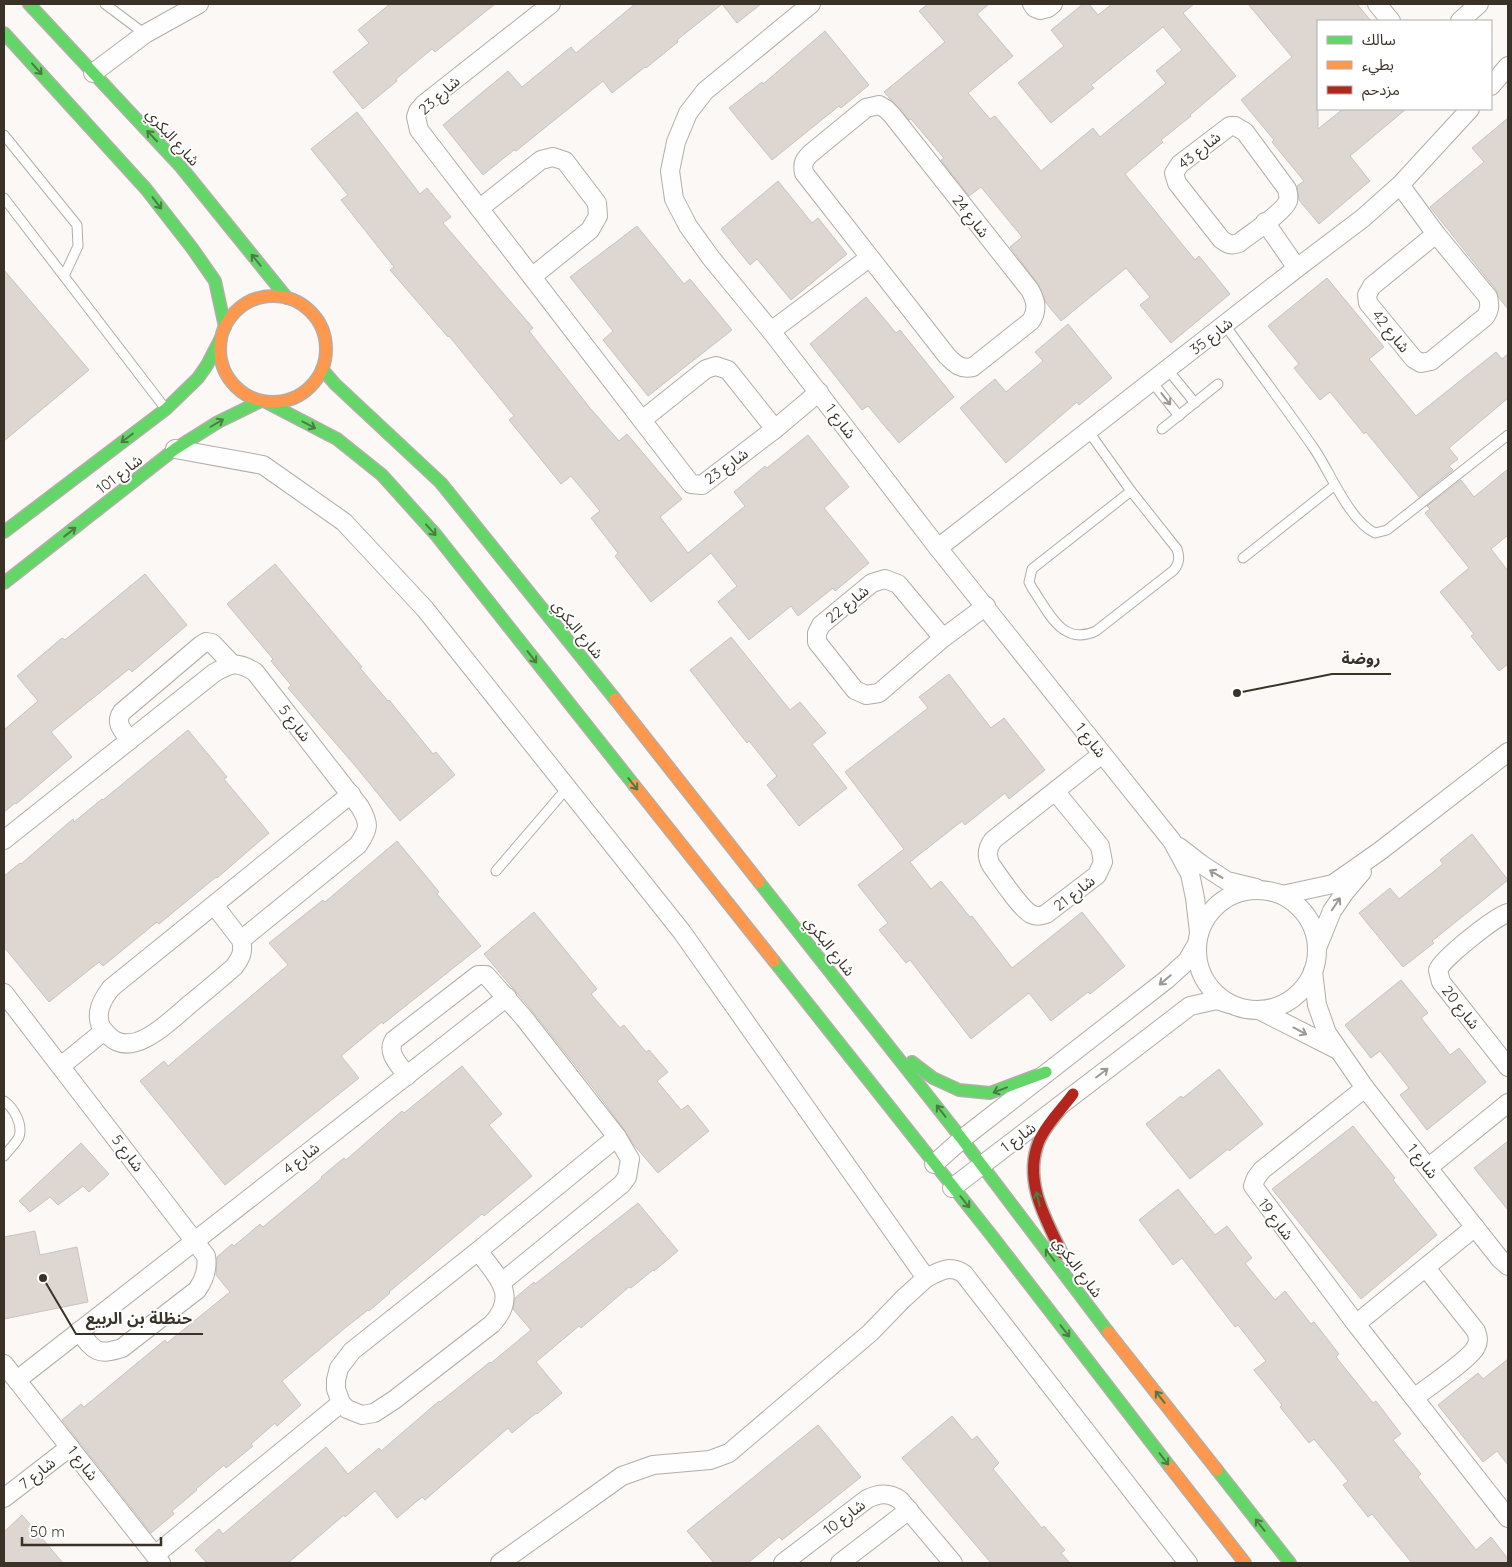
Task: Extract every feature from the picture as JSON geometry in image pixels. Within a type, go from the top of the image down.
[{"type":"main road","name":"شارع البكري","points":[[29,4],[180,167],[287,298]]},
{"type":"main road","points":[[4,33],[146,189],[215,281],[223,332],[221,359],[229,379],[245,394],[263,401],[336,439],[382,475],[436,535],[952,1188],[992,1236],[1245,1563]]},
{"type":"main road","points":[[223,332],[231,317],[240,308],[251,301],[275,296],[287,298],[304,305],[321,325],[326,343],[325,360],[316,380],[298,396],[287,400],[263,401]]},
{"type":"main road","name":"شارع 101","points":[[4,532],[166,409],[198,378],[207,365],[223,332]]},
{"type":"main road","name":"شارع البكري","points":[[322,369],[441,483],[887,1043],[982,1164],[1088,1307],[1290,1563]]},
{"type":"main road","name":"شارع 101","points":[[4,583],[175,449],[218,422],[263,401]]},
{"type":"main road","points":[[23,517],[40,523]]},
{"type":"main road","points":[[46,536],[47,550]]},
{"type":"main road","points":[[887,1043],[933,1078],[959,1090],[990,1093],[1046,1072]]},
{"type":"main road","points":[[1073,1094],[1040,1140],[1032,1172],[1038,1204],[1088,1307]]},
{"type":"street","points":[[93,72],[145,34],[199,4]]},
{"type":"street","name":"شارع 23","points":[[551,4],[424,104],[416,117],[419,130],[692,484],[702,484],[775,429],[819,392]]},
{"type":"street","name":"شارع 1","points":[[812,4],[705,91],[688,113],[676,142],[670,171],[674,199],[688,226],[711,258],[772,331],[938,548],[1172,841],[1190,874],[1196,898],[1198,938]]},
{"type":"street","points":[[1032,4],[1040,10],[1048,8],[1053,4]]},
{"type":"street","points":[[1377,4],[1390,20]]},
{"type":"street","points":[[1461,20],[1479,4]]},
{"type":"street","points":[[1492,80],[1508,66]]},
{"type":"street","name":"شارع 24","points":[[879,106],[886,109],[892,115],[1030,290],[1035,300],[1035,314],[1031,321],[973,367],[959,366],[947,356],[869,258],[808,180],[803,165],[805,159],[810,154],[866,108],[879,106]]},
{"type":"street","name":"شارع 35","points":[[938,548],[1363,218],[1400,185],[1469,110]]},
{"type":"street","name":"شارع 43","points":[[1235,126],[1240,128],[1289,194],[1283,208],[1265,222],[1239,243],[1233,245],[1225,242],[1177,182],[1174,173],[1176,168],[1226,128],[1235,126]]},
{"type":"street","points":[[480,208],[541,160],[553,157],[565,161],[597,203],[598,216],[590,230],[532,276]]},
{"type":"street","name":"شارع 42","points":[[1400,185],[1436,234],[1488,297],[1490,304],[1485,317],[1431,361],[1421,364],[1414,359],[1368,303],[1367,296],[1372,286],[1436,234]]},
{"type":"street","points":[[1265,222],[1297,268]]},
{"type":"street","points":[[772,331],[869,258]]},
{"type":"street","points":[[642,420],[706,369],[716,366],[728,370],[775,429]]},
{"type":"street","points":[[175,449],[263,465],[344,522],[425,609],[682,932],[926,1278]]},
{"type":"street","name":"شارع 22","points":[[943,638],[898,584],[884,579],[872,583],[821,625],[817,632],[817,642],[855,690],[866,695],[879,692],[943,638],[986,606]]},
{"type":"street","name":"شارع 5","points":[[130,740],[118,722],[118,716],[201,645],[206,642],[212,643],[232,664],[237,663],[254,672],[351,794],[367,818],[367,832],[358,845],[241,940]]},
{"type":"street","points":[[4,840],[214,673],[232,664]]},
{"type":"street","points":[[1282,895],[1333,884],[1508,752]]},
{"type":"street","name":"شارع 21","points":[[1055,791],[1100,846],[1103,862],[1097,875],[1046,914],[1039,916],[1029,913],[1023,907],[991,864],[988,858],[988,851],[993,840],[1055,791],[1102,754]]},
{"type":"street","points":[[214,905],[241,940],[243,946],[242,955],[234,967],[156,1033],[139,1041],[125,1044],[113,1040],[101,1026],[99,1011],[102,1000],[111,988],[351,794]]},
{"type":"street","name":"شارع 1","points":[[1172,841],[1201,864],[1228,880],[1261,890]]},
{"type":"street","points":[[1198,938],[1198,964],[1206,982],[1218,996],[1235,1006],[1247,1009],[1259,1010],[1276,1007],[1291,999],[1304,987],[1313,971],[1317,948],[1332,911],[1345,892],[1380,850]]},
{"type":"street","points":[[934,1164],[962,1139],[1166,980],[1187,961],[1208,914],[1223,900],[1242,891],[1261,890],[1282,895],[1296,904],[1307,917],[1314,932],[1317,948]]},
{"type":"street","name":"شارع 20","points":[[1508,914],[1496,918],[1440,964],[1438,970],[1441,982],[1508,1067]]},
{"type":"street","name":"شارع 1","points":[[1313,971],[1317,1005],[1327,1033],[1342,1052],[1365,1088],[1475,1228],[1508,1266]]},
{"type":"street","points":[[407,1076],[391,1053],[391,1045],[400,1034],[478,974],[486,975],[507,997],[616,1137],[630,1159],[627,1177],[622,1184],[502,1282]]},
{"type":"street","name":"شارع 5","points":[[4,993],[195,1241]]},
{"type":"street","name":"شارع 4","points":[[17,1380],[507,997]]},
{"type":"street","name":"شارع 1","points":[[952,1188],[1190,1006],[1217,1000],[1235,1006]]},
{"type":"street","points":[[1259,1010],[1342,1052]]},
{"type":"street","points":[[61,1066],[104,1031]]},
{"type":"street","name":"شارع 19","points":[[1365,1088],[1262,1170],[1253,1186],[1356,1324],[1508,1518]]},
{"type":"street","points":[[1429,1168],[1508,1103]]},
{"type":"street","points":[[478,1251],[502,1282],[505,1291],[505,1301],[498,1317],[492,1324],[394,1400],[374,1412],[362,1415],[347,1409],[336,1389],[336,1380],[339,1368],[352,1351],[478,1251],[616,1137]]},
{"type":"street","points":[[1356,1324],[1475,1228]]},
{"type":"street","points":[[79,1332],[92,1349],[99,1352],[122,1348],[197,1290],[203,1282],[207,1266],[206,1256],[195,1241]]},
{"type":"street","points":[[1414,1398],[1470,1355],[1477,1345],[1478,1338],[1476,1331],[1426,1268]]},
{"type":"street","points":[[500,1563],[622,1476],[653,1465],[710,1460],[729,1453],[870,1333],[926,1278],[942,1270],[957,1269],[964,1274],[1188,1563]]},
{"type":"street","name":"شارع 1","points":[[4,1364],[158,1559]]},
{"type":"street","points":[[158,1559],[342,1403]]},
{"type":"street","name":"شارع 7","points":[[4,1498],[70,1447]]},
{"type":"street","name":"شارع 10","points":[[783,1563],[867,1499],[885,1494],[893,1495],[908,1510],[953,1563]]},
{"type":"street","points":[[840,1563],[908,1510]]},
{"type":"lane","points":[[105,4],[145,34]]},
{"type":"lane","points":[[4,135],[77,225],[78,246],[64,276]]},
{"type":"lane","points":[[4,198],[166,409]]},
{"type":"lane","points":[[1225,325],[1315,450],[1344,501],[1365,526],[1375,533],[1387,530],[1508,435]]},
{"type":"lane","points":[[1168,370],[1194,403]]},
{"type":"lane","points":[[1152,382],[1179,416]]},
{"type":"lane","points":[[1162,430],[1218,384]]},
{"type":"lane","points":[[1089,432],[1131,491],[1177,549],[1180,556],[1174,570],[1096,631],[1087,635],[1077,636],[1068,633],[1061,628],[1032,588],[1029,582],[1032,569],[1131,491]]},
{"type":"lane","points":[[1243,558],[1335,485]]},
{"type":"lane","points":[[496,871],[567,788]]},
{"type":"lane","points":[[4,1101],[15,1112],[20,1126],[19,1138],[4,1156]]},
{"type":"building","points":[[390,4],[495,4],[435,52],[432,49],[363,109],[333,72],[369,43],[358,30]]},
{"type":"building","points":[[635,4],[722,4],[646,68],[612,93],[603,81],[483,175],[443,125],[508,71],[522,87],[571,47],[576,53]]},
{"type":"building","points":[[722,4],[761,4],[737,23]]},
{"type":"building","points":[[928,4],[989,4],[977,14],[1013,56],[968,93],[990,119],[995,116],[1041,171],[1093,128],[1100,137],[1166,83],[1156,71],[1182,50],[1163,27],[1091,85],[1094,88],[1051,123],[1018,83],[1064,46],[1051,30],[1083,4],[1089,4],[1098,15],[1112,4],[1194,4],[1183,13],[1236,76],[1161,140],[1163,142],[1125,174],[1195,260],[1199,256],[1230,294],[1171,343],[1140,305],[1150,297],[1126,268],[1061,321],[1046,303],[1038,284],[1010,247],[1022,237],[981,187],[969,196],[941,160],[944,158],[911,119],[909,120],[884,92],[945,42],[919,11]]},
{"type":"building","points":[[1248,4],[1357,4],[1370,20],[1317,20],[1318,129],[1342,110],[1405,110],[1350,156],[1370,181],[1319,224],[1299,200],[1297,186],[1304,181],[1241,100],[1292,57]]},
{"type":"building","points":[[825,31],[869,85],[841,108],[839,106],[772,160],[729,108],[762,82],[763,84]]},
{"type":"building","points":[[357,112],[420,194],[427,188],[451,217],[443,223],[533,328],[529,331],[590,408],[619,441],[627,434],[682,499],[660,517],[688,553],[745,506],[734,492],[765,466],[767,468],[808,435],[849,487],[824,508],[869,563],[835,591],[833,588],[798,616],[791,606],[749,640],[718,602],[737,586],[711,553],[651,602],[615,556],[618,553],[591,518],[600,511],[571,476],[561,484],[509,420],[514,416],[449,336],[390,270],[394,267],[341,200],[348,195],[311,149]]},
{"type":"building","points":[[1508,118],[1508,309],[1499,298],[1496,290],[1430,207],[1484,162],[1472,148]]},
{"type":"building","points":[[778,181],[812,223],[818,218],[847,254],[791,300],[757,259],[750,265],[721,229]]},
{"type":"building","points":[[637,226],[684,284],[690,279],[732,330],[648,396],[603,340],[613,331],[570,277]]},
{"type":"building","points":[[4,270],[89,370],[4,441]]},
{"type":"building","points":[[1327,278],[1384,347],[1369,359],[1416,416],[1496,352],[1502,359],[1508,354],[1508,398],[1449,448],[1458,459],[1449,466],[1453,470],[1419,497],[1366,432],[1364,434],[1330,392],[1320,400],[1294,368],[1299,364],[1268,326]]},
{"type":"building","points":[[866,297],[896,333],[900,330],[954,397],[899,443],[868,406],[862,410],[810,344]]},
{"type":"building","points":[[1068,324],[1112,378],[1079,405],[1077,402],[1006,463],[960,408],[995,379],[1006,392],[1043,361],[1035,352]]},
{"type":"building","points":[[1508,469],[1508,535],[1491,549],[1508,571],[1508,664],[1499,671],[1471,636],[1474,634],[1440,592],[1469,568],[1425,513],[1430,509],[1427,506],[1461,480],[1474,497]]},
{"type":"building","points":[[275,564],[433,754],[436,752],[455,775],[400,821],[288,688],[291,685],[271,661],[273,659],[227,604]]},
{"type":"building","points":[[145,574],[187,625],[132,672],[129,669],[51,732],[72,757],[4,812],[4,730],[38,701],[17,676],[62,638],[65,640]]},
{"type":"building","points":[[731,637],[790,710],[800,702],[826,733],[812,744],[847,788],[799,826],[767,785],[777,776],[749,741],[747,743],[690,670]]},
{"type":"building","points":[[949,674],[991,728],[1004,718],[1045,770],[1009,799],[1005,793],[965,825],[962,821],[910,862],[931,889],[941,881],[970,917],[972,916],[1012,968],[1082,912],[1125,966],[1090,994],[1088,992],[1051,1021],[1029,993],[971,1039],[910,960],[906,963],[879,930],[888,923],[858,885],[904,849],[845,772],[928,708],[919,697]]},
{"type":"building","points":[[188,730],[227,777],[224,779],[269,833],[217,878],[159,924],[157,922],[103,966],[99,962],[49,1002],[4,947],[4,876],[21,864],[73,819],[74,822],[103,800]]},
{"type":"building","points":[[1472,834],[1508,880],[1432,941],[1434,943],[1403,967],[1359,913],[1390,888],[1399,899],[1443,864],[1440,860]]},
{"type":"building","points":[[397,841],[439,892],[437,894],[481,946],[341,1056],[359,1078],[225,1185],[140,1081],[164,1061],[168,1066],[288,965],[269,943],[323,900],[325,902]]},
{"type":"building","points":[[534,912],[597,989],[591,994],[620,1028],[624,1025],[646,1052],[649,1050],[668,1072],[657,1081],[681,1110],[688,1105],[709,1131],[658,1173],[634,1145],[597,1093],[532,1011],[484,954]]},
{"type":"building","points":[[1401,980],[1428,1013],[1421,1018],[1450,1055],[1459,1048],[1486,1082],[1427,1130],[1400,1095],[1409,1088],[1380,1051],[1371,1058],[1345,1025]]},
{"type":"building","points":[[462,1066],[502,1114],[489,1125],[532,1176],[484,1216],[482,1214],[369,1311],[345,1328],[282,1381],[301,1405],[277,1426],[275,1423],[251,1444],[253,1446],[226,1468],[224,1465],[172,1511],[174,1514],[151,1533],[62,1420],[81,1404],[84,1407],[165,1340],[167,1343],[230,1292],[216,1275],[217,1257],[232,1244],[234,1246],[260,1224],[263,1227],[344,1158],[346,1160],[402,1111],[404,1113]]},
{"type":"building","points":[[1219,1069],[1263,1124],[1190,1179],[1146,1124]]},
{"type":"building","points":[[1353,1126],[1395,1178],[1393,1180],[1437,1235],[1361,1299],[1272,1189]]},
{"type":"building","points":[[1508,1141],[1508,1210],[1474,1168]]},
{"type":"building","points":[[81,1143],[109,1174],[89,1192],[83,1186],[58,1205],[50,1197],[30,1212],[19,1201]]},
{"type":"building","points":[[1178,1189],[1215,1235],[1227,1226],[1252,1258],[1245,1263],[1275,1300],[1285,1291],[1311,1324],[1314,1322],[1339,1354],[1336,1357],[1373,1403],[1376,1401],[1401,1434],[1393,1440],[1421,1474],[1418,1477],[1476,1550],[1491,1537],[1508,1559],[1508,1563],[1412,1563],[1372,1514],[1368,1517],[1343,1485],[1348,1481],[1314,1439],[1309,1443],[1254,1370],[1266,1361],[1238,1325],[1235,1327],[1182,1258],[1173,1265],[1139,1220]]},
{"type":"building","points":[[638,1203],[678,1251],[631,1288],[629,1287],[581,1328],[579,1326],[536,1362],[562,1393],[537,1414],[512,1433],[508,1428],[425,1500],[422,1497],[397,1518],[375,1491],[288,1563],[207,1563],[195,1550],[219,1529],[223,1534],[326,1447],[348,1474],[379,1448],[381,1451],[439,1401],[491,1363],[531,1330],[513,1309],[515,1298]]},
{"type":"building","points":[[35,1231],[40,1255],[77,1247],[88,1302],[4,1319],[4,1237]]},
{"type":"building","points":[[1508,1359],[1508,1465],[1497,1451],[1483,1462],[1438,1405],[1478,1373],[1483,1379]]},
{"type":"building","points":[[952,1416],[972,1440],[977,1436],[999,1463],[993,1469],[1042,1528],[1044,1526],[1065,1550],[1061,1553],[1070,1563],[991,1563],[902,1458]]},
{"type":"building","points":[[818,1425],[861,1477],[782,1540],[779,1537],[748,1563],[714,1563],[687,1531]]},
{"type":"building","points":[[22,1515],[63,1563],[4,1563],[4,1532]]},
{"type":"traffic: fast","points":[[29,4],[181,167],[287,298]]},
{"type":"traffic: fast","points":[[4,33],[146,189],[192,248],[215,281],[225,327]]},
{"type":"traffic: fast","points":[[4,532],[166,409],[198,378],[221,338]]},
{"type":"traffic: fast","points":[[322,369],[335,384],[441,483],[615,699]]},
{"type":"traffic: fast","points":[[4,583],[175,449],[218,422],[261,401]]},
{"type":"traffic: fast","points":[[266,402],[337,439],[382,475],[436,535],[634,785]]},
{"type":"traffic: fast","points":[[759,882],[962,1139],[1108,1332]]},
{"type":"traffic: fast","points":[[774,961],[992,1236],[1170,1467]]},
{"type":"traffic: fast","points":[[912,1062],[933,1078],[959,1090],[990,1093],[1046,1072]]},
{"type":"traffic: fast","points":[[1217,1470],[1290,1563]]},
{"type":"traffic: slow","points":[[273,296],[293,300],[310,312],[322,329],[326,349],[322,369],[310,386],[293,398],[273,402],[253,398],[236,386],[224,369],[220,349],[224,329],[236,312],[253,300],[273,296]]},
{"type":"traffic: slow","points":[[615,699],[759,882]]},
{"type":"traffic: slow","points":[[634,785],[774,961]]},
{"type":"traffic: slow","points":[[1108,1332],[1217,1470]]},
{"type":"traffic: slow","points":[[1170,1467],[1245,1563]]},
{"type":"traffic: jam","points":[[1062,1253],[1038,1198],[1033,1170],[1035,1156],[1042,1135],[1073,1094]]},
{"type":"place","name":"روضة","points":[[1237,693]]},
{"type":"place","name":"حنظلة بن الربيع","points":[[43,1278]]}]
